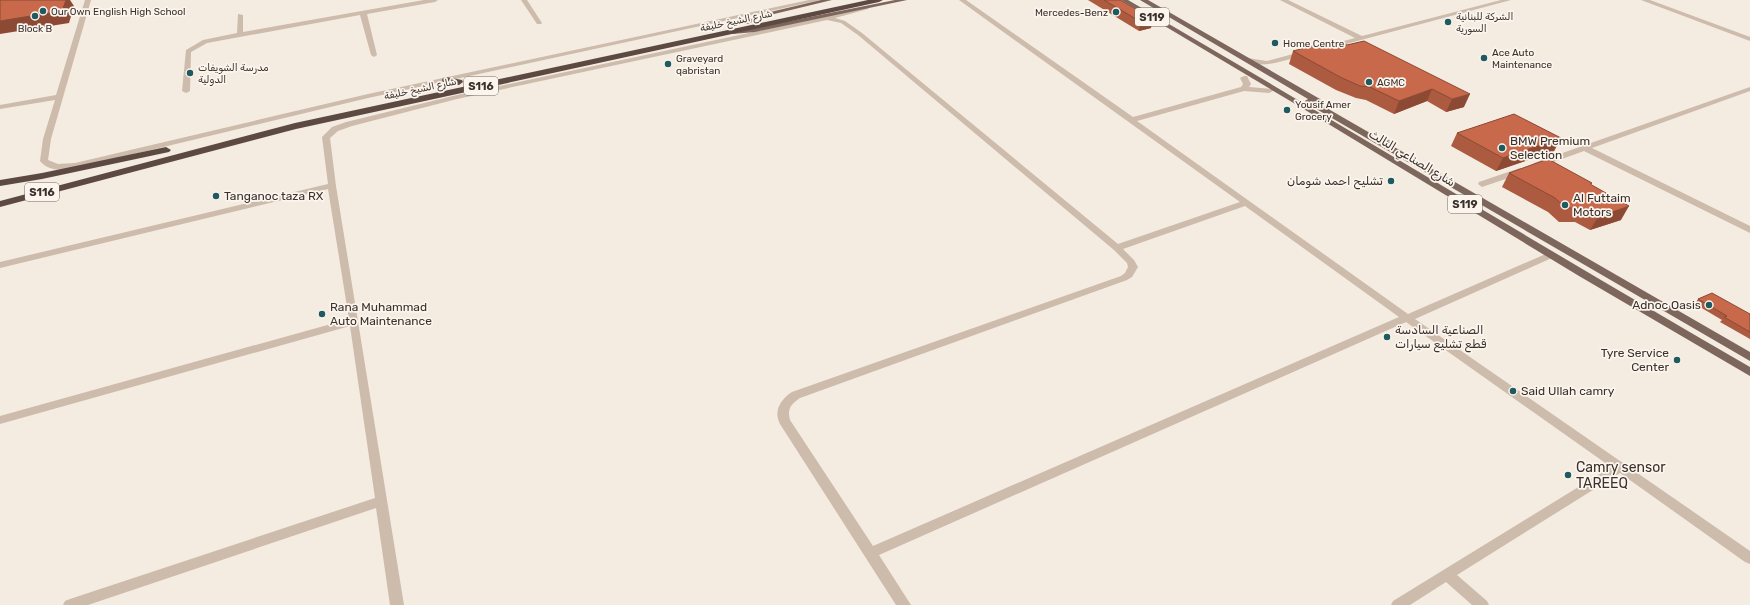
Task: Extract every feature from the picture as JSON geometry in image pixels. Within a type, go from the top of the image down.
[{"type":"highway","name":"شارع الشيخ خليفة","points":[[83,177],[166,150],[334,110],[459,82],[854,0]]},
{"type":"highway","name":"شارع الشيخ خليفة","points":[[83,177],[158,161],[325,119],[879,0]]},
{"type":"highway","points":[[597,66],[607,59]]},
{"type":"highway","points":[[446,80],[459,82]]},
{"type":"highway","points":[[0,183],[48,175],[166,150]]},
{"type":"highway","points":[[0,210],[140,169],[158,161]]},
{"type":"highway","name":"S116","points":[[0,195],[83,177]]},
{"type":"highway","name":"S116","points":[[0,204],[83,177]]},
{"type":"main road","points":[[745,23],[768,14],[829,0]]},
{"type":"main road","points":[[729,32],[755,30],[904,0]]},
{"type":"main road","name":"شارع الصناعي الثالث","points":[[1134,0],[1184,33],[1300,103],[1322,118],[1750,372]]},
{"type":"main road","points":[[1143,0],[1247,60]]},
{"type":"main road","points":[[1121,2],[1244,78],[1322,118]]},
{"type":"main road","name":"شارع الصناعي الثالث","points":[[1121,2],[1184,33],[1334,115],[1750,357]]},
{"type":"main road","points":[[1266,66],[1334,115]]},
{"type":"street","points":[[88,0],[47,139],[44,160],[47,164],[53,166],[62,167],[85,163],[368,96],[805,1],[818,0]]},
{"type":"street","points":[[186,92],[188,51],[209,40],[435,0]]},
{"type":"street","points":[[524,0],[539,23]]},
{"type":"street","points":[[962,0],[1247,202],[1406,318],[1750,558]]},
{"type":"street","points":[[1283,0],[1361,38]]},
{"type":"street","points":[[1325,48],[1508,0]]},
{"type":"street","points":[[1644,0],[1750,39]]},
{"type":"street","points":[[397,605],[332,186],[326,137],[335,129],[349,124],[457,96],[824,19],[844,18],[866,8]]},
{"type":"street","points":[[363,13],[374,55]]},
{"type":"street","points":[[240,14],[240,34]]},
{"type":"street","points":[[844,18],[1117,248],[1131,262],[1133,267],[1129,275],[1124,278],[796,395],[784,406],[782,414],[784,421],[904,605]]},
{"type":"street","points":[[1247,60],[1266,66],[1313,51]]},
{"type":"street","points":[[1244,78],[1246,84],[1244,89]]},
{"type":"street","points":[[1132,120],[1244,89],[1270,91]]},
{"type":"street","points":[[1482,184],[1750,89]]},
{"type":"street","points":[[0,107],[59,97]]},
{"type":"street","points":[[1585,148],[1750,230]]},
{"type":"street","points":[[0,265],[332,186]]},
{"type":"street","points":[[1117,248],[1247,202]]},
{"type":"street","points":[[870,553],[1551,255]]},
{"type":"street","points":[[0,420],[354,321]]},
{"type":"street","points":[[1398,605],[1620,467]]},
{"type":"street","points":[[70,605],[382,501]]},
{"type":"street","points":[[1447,575],[1482,605]]},
{"type":"building","points":[[0,0],[66,0],[62,11],[0,21]]},
{"type":"building","points":[[1104,0],[1120,0],[1153,19],[1141,22]]},
{"type":"building","points":[[1364,41],[1470,94],[1452,99],[1432,89],[1399,101],[1370,87],[1360,86],[1340,77],[1293,51],[1316,45],[1321,48],[1341,42],[1347,45]]},
{"type":"building","points":[[1514,114],[1561,138],[1503,158],[1457,133]]},
{"type":"building","points":[[1548,159],[1592,183],[1590,184],[1629,206],[1598,217],[1583,208],[1566,208],[1555,198],[1509,173]]},
{"type":"building","points":[[1712,293],[1750,314],[1750,332],[1724,317],[1727,316],[1698,299]]},
{"type":"place","name":"Our Own English High School","points":[[43,11]]},
{"type":"place","name":"Mercedes-Benz","points":[[1116,12]]},
{"type":"place","name":"Block B","points":[[35,16]]},
{"type":"place","name":"الشركة للبنانية السورية","points":[[1448,22]]},
{"type":"place","name":"Home Centre","points":[[1275,43]]},
{"type":"place","name":"Ace Auto Maintenance","points":[[1484,58]]},
{"type":"place","name":"Graveyard qabristan","points":[[668,64]]},
{"type":"place","name":"مدرسة الشويفات الدولية","points":[[190,73]]},
{"type":"place","name":"AGMC","points":[[1369,82]]},
{"type":"place","name":"Yousif Amer Grocery","points":[[1287,110]]},
{"type":"place","name":"BMW Premium Selection","points":[[1502,148]]},
{"type":"place","name":"تشليح احمد شومان","points":[[1391,181]]},
{"type":"place","name":"Tanganoc taza RX","points":[[216,196]]},
{"type":"place","name":"Al Futtaim Motors","points":[[1565,205]]},
{"type":"place","name":"Adnoc Oasis","points":[[1709,305]]},
{"type":"place","name":"Rana Muhammad Auto Maintenance","points":[[322,314]]},
{"type":"place","name":"الصناعية السادسة قطع تشليع سيارات","points":[[1387,337]]},
{"type":"place","name":"Tyre Service Center","points":[[1677,360]]},
{"type":"place","name":"Said Ullah camry","points":[[1513,391]]},
{"type":"place","name":"Camry sensor TAREEQ","points":[[1568,475]]}]
